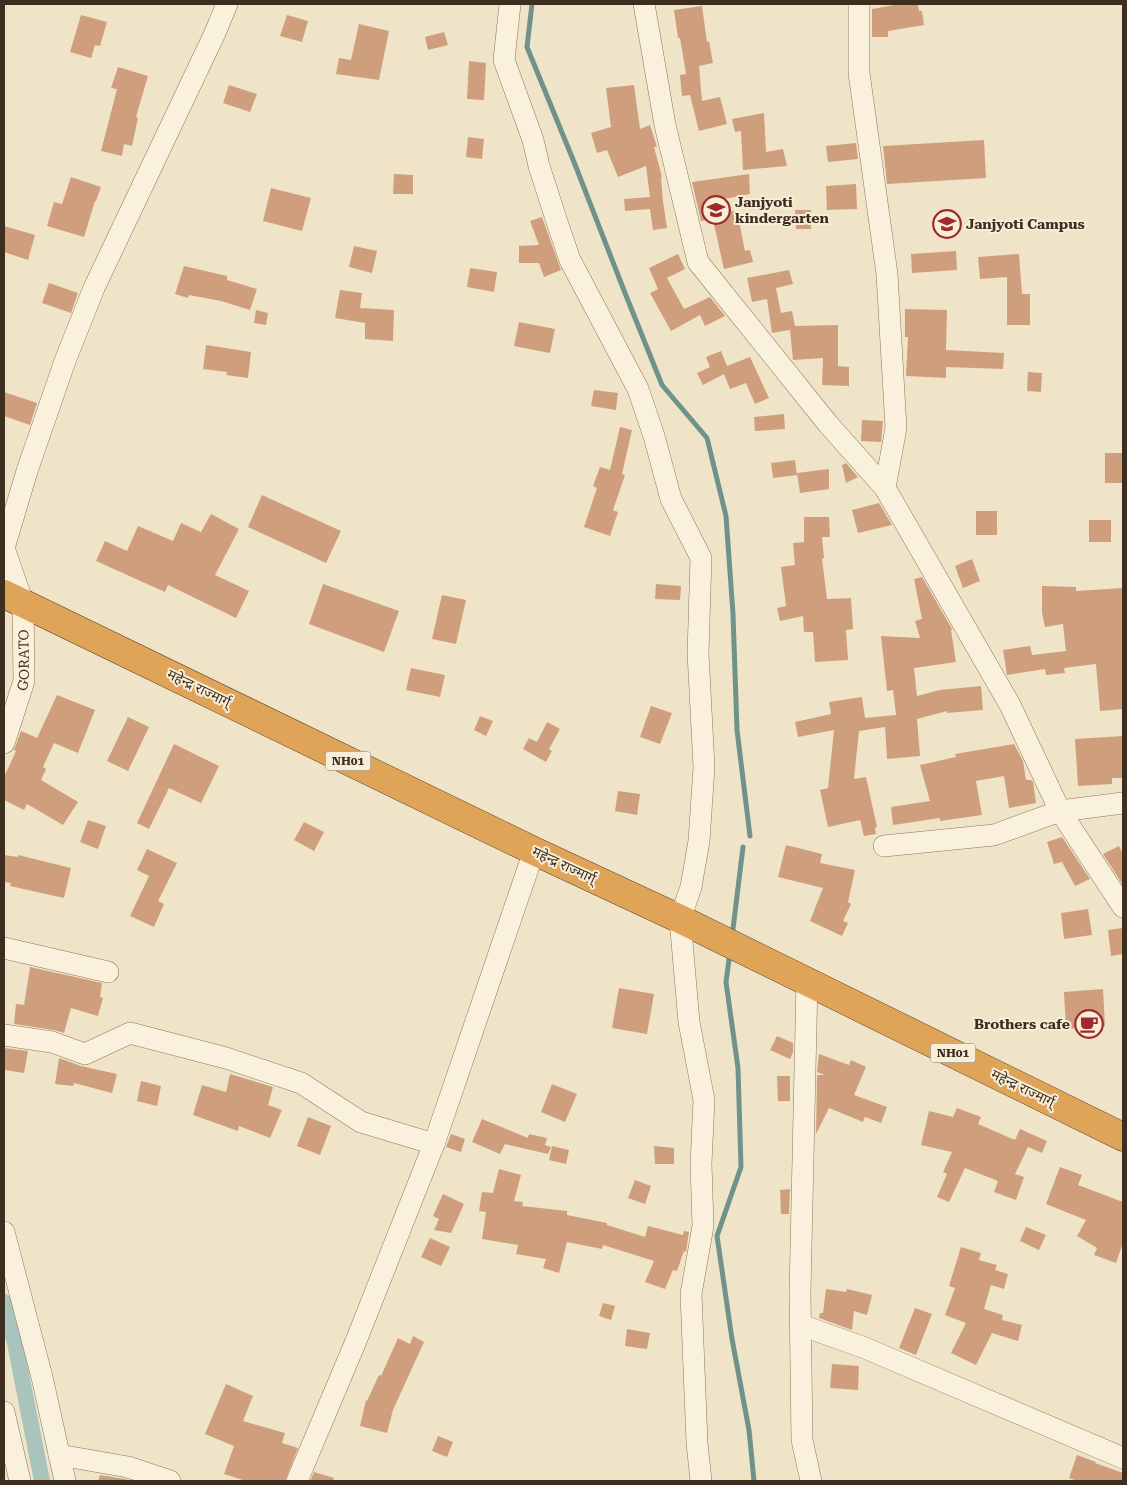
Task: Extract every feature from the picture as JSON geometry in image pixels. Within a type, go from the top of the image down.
[{"type":"highway","name":"महेन्द्र राज्मार्ग्","points":[[13,599],[534,851],[686,922],[1123,1137]]},
{"type":"street","name":"GORATO","points":[[4,743],[24,681],[4,548],[27,471],[65,361],[94,288],[227,4]]},
{"type":"street","points":[[510,4],[504,60],[533,140],[539,166],[570,260],[638,388],[654,436],[671,498],[701,558],[698,653],[704,767],[699,841],[686,922],[689,1022],[704,1100],[701,1164],[703,1226],[691,1294],[697,1444],[701,1481]]},
{"type":"street","points":[[644,4],[665,124],[698,262],[828,424],[885,488],[1010,704],[1060,811],[1123,907]]},
{"type":"street","points":[[858,4],[859,73],[887,274],[890,313],[896,428],[885,488]]},
{"type":"street","points":[[884,846],[994,835],[1060,811],[1123,803]]},
{"type":"street","points":[[297,1481],[356,1341],[434,1144],[534,851]]},
{"type":"street","points":[[4,948],[108,972]]},
{"type":"street","points":[[807,982],[801,1325],[802,1440],[811,1481]]},
{"type":"street","points":[[4,1035],[52,1042],[85,1054],[130,1033],[226,1058],[301,1083],[361,1122],[434,1144]]},
{"type":"street","points":[[4,1232],[42,1377],[65,1481]]},
{"type":"street","points":[[801,1325],[865,1348],[1123,1458]]},
{"type":"street","points":[[4,1412],[20,1481]]},
{"type":"street","points":[[59,1455],[128,1466],[170,1481]]},
{"type":"building","points":[[900,4],[918,4],[919,11],[922,11],[924,25],[888,31],[888,37],[872,37],[872,9]]},
{"type":"building","points":[[702,6],[707,42],[709,41],[713,63],[699,66],[702,101],[720,97],[727,124],[699,131],[690,95],[682,96],[680,75],[686,74],[674,10]]},
{"type":"building","points":[[81,15],[107,22],[100,46],[95,45],[91,58],[70,52]]},
{"type":"building","points":[[287,15],[308,21],[302,42],[280,36]]},
{"type":"building","points":[[359,24],[389,31],[379,80],[336,74],[339,58],[351,60]]},
{"type":"building","points":[[444,32],[448,45],[428,50],[425,37]]},
{"type":"building","points":[[469,61],[486,63],[484,100],[467,99]]},
{"type":"building","points":[[118,67],[148,76],[136,117],[138,118],[132,146],[124,144],[122,156],[101,151],[117,89],[111,88]]},
{"type":"building","points":[[229,85],[257,94],[250,112],[223,103]]},
{"type":"building","points":[[634,85],[640,129],[650,125],[657,147],[654,147],[662,177],[667,228],[653,230],[650,209],[625,211],[624,199],[650,197],[646,166],[618,177],[607,150],[597,153],[591,133],[611,127],[606,88]]},
{"type":"building","points":[[764,113],[766,152],[783,149],[787,166],[743,170],[741,131],[735,132],[732,119]]},
{"type":"building","points":[[468,137],[484,139],[482,159],[466,157]]},
{"type":"building","points":[[984,140],[986,178],[887,184],[883,146]]},
{"type":"building","points":[[856,143],[858,159],[828,162],[826,146]]},
{"type":"building","points":[[394,174],[413,175],[413,194],[393,194]]},
{"type":"building","points":[[749,174],[750,194],[719,200],[720,211],[737,211],[745,251],[750,250],[753,262],[724,269],[713,220],[701,221],[692,182]]},
{"type":"building","points":[[71,177],[101,187],[84,237],[47,226],[54,202],[62,204]]},
{"type":"building","points":[[856,184],[857,209],[827,210],[826,186]]},
{"type":"building","points":[[271,188],[311,198],[302,231],[263,221]]},
{"type":"building","points":[[795,210],[811,210],[811,229],[796,229]]},
{"type":"building","points":[[542,217],[561,270],[544,277],[539,263],[519,263],[519,246],[539,245],[530,221]]},
{"type":"building","points":[[4,226],[35,235],[28,260],[4,252]]},
{"type":"building","points":[[354,246],[377,251],[372,273],[349,267]]},
{"type":"building","points":[[956,251],[957,270],[912,273],[911,254]]},
{"type":"building","points":[[678,254],[685,269],[667,278],[684,309],[710,297],[725,316],[705,326],[700,315],[671,331],[650,293],[658,289],[649,268]]},
{"type":"building","points":[[1019,254],[1022,294],[1030,294],[1030,325],[1007,325],[1007,277],[980,279],[978,257]]},
{"type":"building","points":[[184,266],[227,276],[227,280],[257,289],[250,310],[221,301],[189,295],[188,298],[175,294]]},
{"type":"building","points":[[470,268],[497,272],[494,292],[467,287]]},
{"type":"building","points":[[789,270],[793,284],[776,288],[781,313],[792,311],[795,326],[838,325],[838,366],[849,367],[849,386],[822,385],[823,358],[793,360],[790,330],[772,333],[767,299],[752,302],[747,278]]},
{"type":"building","points":[[49,283],[78,293],[71,313],[42,303]]},
{"type":"building","points":[[340,290],[362,293],[360,308],[394,310],[393,341],[365,339],[365,323],[335,318]]},
{"type":"building","points":[[905,309],[947,310],[946,350],[1004,353],[1003,369],[946,367],[946,378],[906,376],[908,337],[905,337]]},
{"type":"building","points":[[256,310],[268,313],[266,325],[254,323]]},
{"type":"building","points":[[519,322],[555,329],[550,353],[514,346]]},
{"type":"building","points":[[206,345],[251,352],[248,378],[226,375],[227,372],[203,369]]},
{"type":"building","points":[[721,351],[727,366],[750,357],[769,398],[755,404],[746,383],[730,389],[724,374],[703,385],[697,373],[710,367],[706,357]]},
{"type":"building","points":[[1028,372],[1042,373],[1041,392],[1027,391]]},
{"type":"building","points":[[594,390],[618,393],[616,410],[591,406]]},
{"type":"building","points":[[4,392],[37,403],[30,425],[4,416]]},
{"type":"building","points":[[784,414],[785,429],[755,431],[754,417]]},
{"type":"building","points":[[862,420],[883,421],[881,442],[861,441]]},
{"type":"building","points":[[620,427],[632,430],[622,474],[625,475],[613,510],[618,512],[610,536],[584,527],[597,488],[593,486],[600,467],[610,470]]},
{"type":"building","points":[[1105,453],[1123,453],[1123,483],[1105,483]]},
{"type":"building","points":[[795,460],[797,475],[773,478],[771,463]]},
{"type":"building","points":[[846,463],[858,477],[846,483],[842,465]]},
{"type":"building","points":[[829,469],[829,489],[800,493],[797,473]]},
{"type":"building","points":[[262,495],[341,531],[326,563],[248,527]]},
{"type":"building","points":[[879,503],[892,525],[858,533],[852,510]]},
{"type":"building","points":[[976,511],[997,511],[997,535],[976,535]]},
{"type":"building","points":[[211,514],[239,529],[215,575],[249,591],[236,618],[168,585],[165,592],[96,561],[105,541],[127,551],[138,526],[173,541],[181,523],[201,532]]},
{"type":"building","points":[[804,517],[829,517],[830,537],[822,537],[824,558],[822,559],[827,599],[851,598],[853,629],[846,630],[848,660],[815,662],[813,632],[804,632],[803,616],[780,621],[777,608],[786,606],[781,567],[795,565],[793,543],[804,542]]},
{"type":"building","points":[[1089,520],[1111,520],[1111,542],[1089,542]]},
{"type":"building","points":[[972,559],[980,581],[963,588],[955,566]]},
{"type":"building","points":[[922,577],[952,629],[956,662],[914,668],[917,696],[940,690],[981,686],[983,710],[947,713],[947,711],[917,719],[920,756],[887,759],[885,727],[859,731],[854,779],[866,777],[877,827],[875,828],[876,834],[864,836],[860,820],[828,827],[820,790],[828,788],[834,730],[798,737],[795,722],[831,714],[829,702],[862,697],[865,718],[896,715],[893,690],[887,691],[881,636],[920,638],[915,621],[922,619],[914,579]]},
{"type":"building","points":[[323,584],[399,611],[384,652],[309,624]]},
{"type":"building","points":[[656,584],[681,586],[680,600],[655,599]]},
{"type":"building","points":[[1042,586],[1076,587],[1076,591],[1123,588],[1123,709],[1100,711],[1096,664],[1064,668],[1065,673],[1046,675],[1045,669],[1007,675],[1003,650],[1030,646],[1032,655],[1066,651],[1063,624],[1045,627],[1042,613]]},
{"type":"building","points":[[442,595],[466,600],[456,644],[432,639]]},
{"type":"building","points":[[411,668],[445,675],[440,697],[406,690]]},
{"type":"building","points":[[57,695],[95,710],[78,753],[54,743],[43,767],[46,769],[41,780],[78,802],[63,825],[27,804],[24,810],[4,800],[4,777],[16,751],[14,750],[21,731],[37,738]]},
{"type":"building","points":[[651,706],[672,713],[660,744],[640,737]]},
{"type":"building","points":[[480,716],[493,721],[486,736],[474,730]]},
{"type":"building","points":[[128,717],[149,727],[128,771],[107,761]]},
{"type":"building","points":[[547,722],[560,729],[549,749],[552,751],[546,762],[523,749],[529,738],[537,742]]},
{"type":"building","points":[[1123,736],[1123,778],[1112,778],[1112,784],[1078,786],[1075,739]]},
{"type":"building","points":[[174,744],[219,766],[201,803],[169,788],[149,829],[137,823]]},
{"type":"building","points":[[1014,744],[1023,761],[1026,780],[1033,782],[1036,803],[1009,808],[1004,776],[976,781],[982,815],[940,821],[940,818],[893,825],[891,807],[930,801],[920,765],[956,757],[955,754]]},
{"type":"building","points":[[618,791],[640,794],[637,815],[615,811]]},
{"type":"building","points":[[88,820],[106,826],[98,849],[80,842]]},
{"type":"building","points":[[304,822],[324,832],[314,851],[294,840]]},
{"type":"building","points":[[1062,837],[1090,879],[1075,886],[1062,862],[1054,864],[1047,842]]},
{"type":"building","points":[[786,845],[822,854],[820,863],[855,870],[848,902],[851,904],[843,921],[848,923],[842,936],[810,921],[823,888],[778,877]]},
{"type":"building","points":[[1119,846],[1123,854],[1123,885],[1103,854]]},
{"type":"building","points":[[147,849],[177,863],[158,901],[164,904],[154,927],[130,916],[149,876],[137,870]]},
{"type":"building","points":[[4,855],[18,857],[18,855],[71,868],[64,898],[10,886],[11,883],[4,882]]},
{"type":"building","points":[[1088,909],[1092,935],[1064,939],[1061,913]]},
{"type":"building","points":[[1123,928],[1123,954],[1111,956],[1108,930]]},
{"type":"building","points":[[30,967],[102,983],[100,997],[103,998],[98,1016],[71,1008],[64,1033],[14,1024],[16,1004],[24,1005]]},
{"type":"building","points":[[619,988],[654,994],[647,1034],[612,1028]]},
{"type":"building","points":[[1103,989],[1105,1026],[1066,1029],[1064,992]]},
{"type":"building","points":[[777,1036],[793,1043],[793,1052],[790,1059],[770,1050]]},
{"type":"building","points":[[4,1048],[28,1051],[24,1073],[4,1070]]},
{"type":"building","points":[[819,1054],[849,1065],[851,1060],[866,1067],[854,1095],[887,1107],[881,1123],[865,1117],[863,1122],[829,1108],[816,1134],[817,1075],[825,1075],[817,1072]]},
{"type":"building","points":[[59,1058],[81,1066],[117,1074],[112,1093],[74,1083],[73,1086],[55,1084]]},
{"type":"building","points":[[230,1074],[273,1087],[268,1105],[282,1110],[270,1138],[239,1126],[238,1131],[193,1115],[202,1085],[226,1092]]},
{"type":"building","points":[[777,1076],[790,1076],[790,1101],[778,1101]]},
{"type":"building","points":[[141,1081],[161,1086],[157,1106],[137,1101]]},
{"type":"building","points":[[552,1084],[577,1094],[565,1122],[541,1112]]},
{"type":"building","points":[[957,1108],[981,1117],[978,1124],[1015,1140],[1020,1129],[1047,1141],[1042,1153],[1028,1147],[1015,1174],[1024,1177],[1016,1200],[994,1192],[998,1181],[965,1168],[949,1202],[937,1197],[947,1174],[943,1172],[952,1152],[921,1145],[929,1111],[953,1117]]},
{"type":"building","points":[[308,1117],[331,1126],[320,1155],[297,1146]]},
{"type":"building","points":[[482,1119],[528,1138],[529,1134],[547,1138],[545,1145],[551,1147],[548,1154],[505,1144],[500,1154],[472,1142]]},
{"type":"building","points":[[451,1134],[465,1139],[461,1152],[446,1147]]},
{"type":"building","points":[[552,1146],[569,1150],[566,1164],[549,1160]]},
{"type":"building","points":[[654,1146],[674,1148],[674,1164],[655,1164]]},
{"type":"building","points":[[1060,1167],[1082,1175],[1078,1185],[1123,1202],[1123,1243],[1116,1263],[1094,1255],[1097,1248],[1077,1236],[1086,1220],[1046,1204]]},
{"type":"building","points":[[499,1169],[521,1175],[514,1201],[523,1202],[522,1206],[567,1211],[567,1215],[607,1223],[607,1225],[645,1237],[648,1226],[683,1235],[684,1231],[689,1232],[686,1252],[684,1251],[677,1271],[673,1270],[665,1289],[645,1282],[654,1261],[603,1245],[602,1249],[567,1242],[559,1273],[543,1268],[546,1259],[516,1254],[518,1245],[482,1239],[486,1212],[479,1211],[482,1192],[493,1193]]},
{"type":"building","points":[[635,1180],[651,1186],[645,1204],[628,1198]]},
{"type":"building","points":[[790,1189],[789,1214],[781,1214],[780,1190]]},
{"type":"building","points":[[443,1194],[464,1204],[451,1233],[434,1230],[439,1219],[433,1216]]},
{"type":"building","points":[[1026,1227],[1046,1235],[1039,1250],[1020,1241]]},
{"type":"building","points":[[430,1238],[450,1247],[441,1266],[421,1257]]},
{"type":"building","points":[[961,1247],[981,1253],[979,1260],[997,1265],[995,1270],[1008,1274],[1004,1289],[991,1285],[984,1309],[1003,1315],[1002,1320],[1022,1325],[1018,1341],[992,1333],[976,1365],[951,1353],[966,1323],[945,1315],[955,1288],[949,1286]]},
{"type":"building","points":[[826,1289],[846,1292],[847,1289],[872,1295],[867,1315],[854,1311],[852,1330],[819,1318],[820,1313],[823,1313]]},
{"type":"building","points":[[603,1303],[615,1306],[611,1320],[599,1316]]},
{"type":"building","points":[[915,1308],[932,1314],[916,1355],[899,1348]]},
{"type":"building","points":[[627,1329],[650,1333],[647,1349],[625,1346]]},
{"type":"building","points":[[413,1336],[424,1342],[393,1410],[387,1433],[360,1426],[366,1400],[379,1375],[381,1376],[398,1338],[410,1344]]},
{"type":"building","points":[[832,1364],[859,1366],[858,1390],[830,1388]]},
{"type":"building","points":[[226,1384],[253,1396],[243,1421],[285,1433],[282,1443],[298,1448],[285,1481],[246,1481],[224,1474],[234,1446],[205,1434]]},
{"type":"building","points":[[438,1436],[453,1442],[447,1457],[432,1451]]},
{"type":"building","points":[[1077,1455],[1123,1473],[1123,1481],[1077,1481],[1069,1478]]},
{"type":"building","points":[[314,1472],[334,1478],[333,1481],[310,1481]]},
{"type":"building","points":[[100,1475],[125,1479],[131,1481],[98,1481]]},
{"type":"waterway","points":[[532,4],[527,47],[662,385],[707,438],[726,516],[733,614],[737,730],[750,836]]},
{"type":"waterway","points":[[732,937],[743,847]]},
{"type":"waterway","points":[[730,952],[726,982],[738,1068],[741,1167],[717,1236],[732,1339],[749,1430],[754,1481]]},
{"type":"waterway","points":[[4,1302],[15,1343],[42,1481]]},
{"type":"place","name":"Janjyoti kindergarten","points":[[716,210]]},
{"type":"place","name":"Janjyoti Campus","points":[[947,224]]},
{"type":"place","name":"Brothers cafe","points":[[1089,1024]]}]
